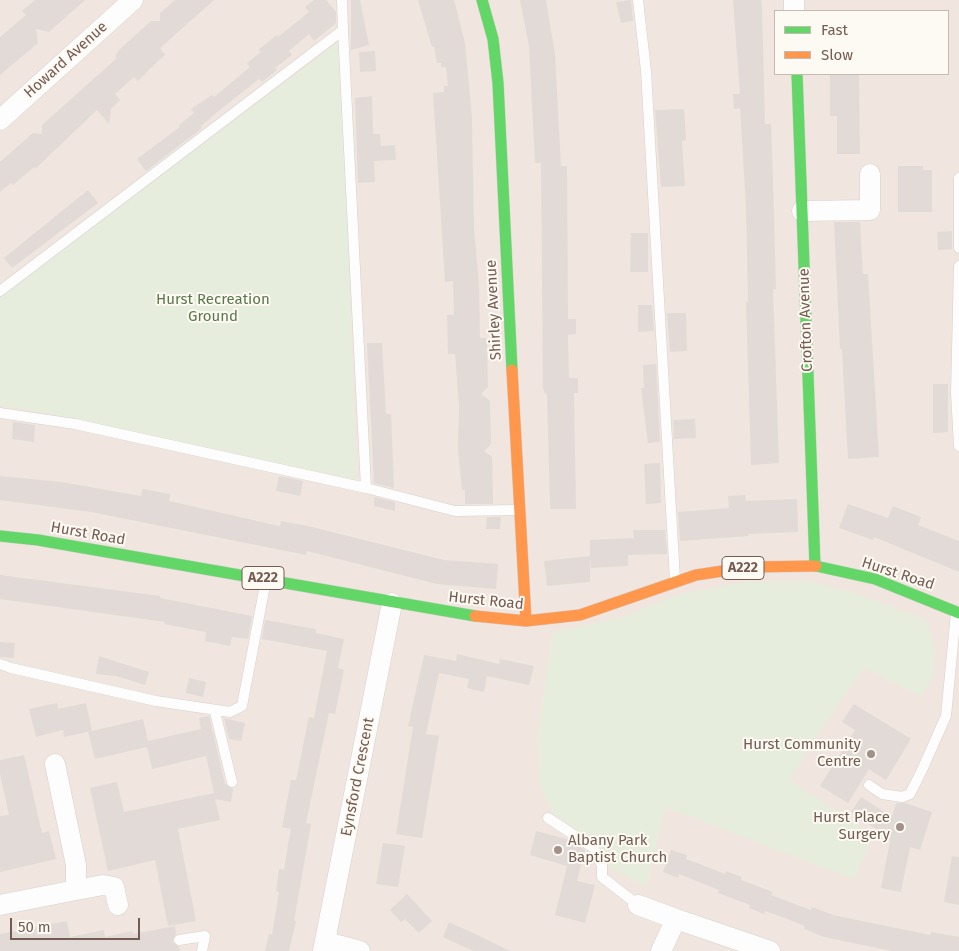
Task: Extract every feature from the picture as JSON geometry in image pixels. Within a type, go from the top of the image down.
[{"type":"street","name":"Howard Avenue","points":[[0,120],[133,0]]},
{"type":"street","name":"Shirley Avenue","points":[[482,0],[494,39],[498,83],[518,510],[526,621]]},
{"type":"street","name":"Crofton Avenue","points":[[797,75],[815,566]]},
{"type":"street","points":[[802,211],[870,210],[870,174]]},
{"type":"street","name":"Hurst Road","points":[[0,536],[38,540],[471,616],[526,621],[580,615],[675,580],[750,567],[815,566],[875,580],[914,593],[957,613]]},
{"type":"street","name":"Eynsford Crescent","points":[[325,947],[392,603]]},
{"type":"street","points":[[55,764],[76,865],[76,890]]},
{"type":"street","points":[[0,905],[103,886],[114,887],[118,905]]},
{"type":"street","points":[[638,905],[770,951]]},
{"type":"street","points":[[660,951],[676,919]]},
{"type":"street","points":[[325,947],[360,951]]},
{"type":"lane","points":[[342,0],[366,488]]},
{"type":"lane","points":[[638,0],[646,71],[675,580]]},
{"type":"lane","points":[[0,291],[343,30]]},
{"type":"lane","points":[[959,178],[959,248]]},
{"type":"lane","points":[[959,266],[956,393],[959,446]]},
{"type":"lane","points":[[0,413],[75,424],[366,488],[455,511],[518,510]]},
{"type":"lane","points":[[0,664],[30,673],[215,712],[230,712],[242,706],[266,579]]},
{"type":"lane","points":[[869,785],[882,794],[902,797],[910,794],[946,716],[957,613]]},
{"type":"lane","points":[[215,712],[232,782]]},
{"type":"lane","points":[[548,818],[594,848],[602,866],[602,876],[638,905]]},
{"type":"lane","points":[[179,940],[205,936],[202,951]]},
{"type":"shaded area","points":[[0,0],[959,0],[959,951],[0,951]]},
{"type":"green space","name":"Hurst Recreation Ground","points":[[340,41],[357,480],[77,419],[0,405],[0,297]]},
{"type":"green space","points":[[808,581],[857,594],[926,620],[935,650],[933,678],[921,696],[864,668],[789,780],[873,835],[854,879],[665,807],[646,887],[610,867],[599,845],[554,814],[540,788],[537,737],[553,633],[622,617],[681,594],[747,582]]},
{"type":"building","points":[[35,0],[85,0],[49,32],[36,29],[38,43],[0,75],[0,37],[26,15],[22,11]]},
{"type":"building","points":[[175,0],[214,0],[160,48],[165,55],[138,81],[134,77],[115,94],[120,100],[111,109],[109,124],[97,110],[35,169],[34,167],[13,185],[11,183],[0,192],[0,162],[33,133],[42,134],[42,125],[117,58],[115,56],[119,50],[151,21],[160,21],[160,13]]},
{"type":"building","points":[[314,0],[326,0],[336,12],[336,23],[314,41],[309,34],[289,51],[292,55],[275,68],[277,70],[262,82],[259,79],[216,113],[201,126],[202,128],[146,171],[137,159],[180,127],[179,125],[194,113],[191,109],[212,95],[214,97],[250,67],[247,63],[261,52],[258,50],[277,35],[278,37],[309,12],[305,7]]},
{"type":"building","points":[[351,0],[360,0],[369,45],[351,50]]},
{"type":"building","points":[[418,0],[454,0],[465,43],[472,118],[474,228],[479,286],[480,338],[486,338],[487,343],[488,387],[481,394],[490,401],[491,444],[484,451],[492,457],[493,504],[465,504],[465,490],[462,490],[458,449],[459,405],[455,354],[448,354],[447,315],[454,315],[453,281],[445,282],[433,93],[444,92],[444,86],[448,86],[446,67],[441,67],[441,63],[437,63],[434,46],[432,47]]},
{"type":"building","points":[[520,0],[546,0],[555,54],[561,166],[567,166],[568,319],[576,319],[576,334],[568,335],[569,378],[578,378],[578,393],[574,393],[576,509],[551,509],[550,504],[547,394],[545,394],[543,388],[541,163],[535,163],[529,46]]},
{"type":"building","points":[[631,0],[633,21],[621,23],[616,2]]},
{"type":"building","points":[[733,0],[761,0],[765,124],[771,124],[776,289],[773,289],[779,463],[751,465],[746,302],[748,302],[746,206],[740,108],[734,109],[733,94],[740,94]]},
{"type":"building","points":[[375,51],[376,71],[360,72],[359,52]]},
{"type":"building","points":[[830,75],[859,75],[860,154],[837,154],[837,116],[830,116]]},
{"type":"building","points":[[372,96],[373,134],[380,134],[381,146],[395,145],[396,160],[374,161],[375,182],[358,183],[355,98]]},
{"type":"building","points":[[684,109],[686,140],[682,141],[685,186],[661,187],[655,110]]},
{"type":"building","points":[[898,166],[923,166],[923,170],[932,170],[932,212],[898,212]]},
{"type":"building","points":[[88,190],[98,203],[12,268],[4,258]]},
{"type":"building","points":[[834,222],[860,222],[863,274],[868,274],[879,457],[848,459]]},
{"type":"building","points":[[952,231],[952,249],[938,250],[937,232]]},
{"type":"building","points":[[631,233],[648,233],[648,272],[630,272]]},
{"type":"building","points":[[638,305],[652,305],[654,331],[638,332]]},
{"type":"building","points":[[667,313],[686,313],[687,351],[670,352]]},
{"type":"building","points":[[367,343],[382,343],[386,414],[391,414],[394,488],[374,483]]},
{"type":"building","points":[[656,364],[660,442],[648,443],[641,388],[644,388],[643,365]]},
{"type":"building","points":[[933,384],[948,384],[948,432],[933,433]]},
{"type":"building","points":[[695,419],[696,438],[674,439],[673,420]]},
{"type":"building","points":[[13,422],[35,425],[34,442],[12,439]]},
{"type":"building","points":[[660,463],[661,503],[646,504],[644,464]]},
{"type":"building","points":[[0,476],[61,482],[141,496],[143,489],[170,494],[169,501],[280,526],[281,521],[312,527],[444,560],[498,564],[496,589],[437,584],[307,551],[306,555],[91,512],[0,500]]},
{"type":"building","points":[[279,476],[303,481],[300,496],[276,491]]},
{"type":"building","points":[[745,495],[746,501],[797,499],[798,532],[748,534],[749,536],[680,541],[678,512],[729,508],[728,496]]},
{"type":"building","points":[[374,497],[395,502],[395,511],[374,506]]},
{"type":"building","points":[[848,504],[888,518],[893,506],[921,517],[918,525],[959,541],[959,572],[874,537],[873,540],[839,528]]},
{"type":"building","points":[[487,517],[501,517],[500,529],[486,529]]},
{"type":"building","points":[[633,530],[665,530],[667,554],[628,555],[628,566],[591,568],[590,540],[634,538]]},
{"type":"building","points":[[590,556],[590,582],[547,586],[544,561]]},
{"type":"building","points":[[0,575],[160,596],[160,598],[252,616],[248,639],[232,637],[230,646],[205,641],[206,632],[164,624],[165,622],[0,599]]},
{"type":"building","points":[[265,620],[316,629],[316,633],[344,639],[338,668],[344,670],[335,714],[329,713],[306,823],[311,824],[294,921],[296,921],[289,951],[265,951],[269,934],[272,935],[279,892],[276,891],[279,869],[284,870],[291,829],[282,827],[291,780],[296,780],[309,717],[314,718],[327,651],[262,639]]},
{"type":"building","points":[[0,642],[15,643],[14,658],[0,657]]},
{"type":"building","points":[[457,654],[499,664],[500,659],[534,666],[529,685],[487,676],[484,692],[467,688],[469,679],[439,673],[426,734],[439,736],[422,838],[396,834],[413,727],[408,726],[424,655],[456,661]]},
{"type":"building","points":[[99,656],[149,672],[145,685],[116,676],[96,674]]},
{"type":"building","points":[[189,678],[206,682],[203,697],[186,693]]},
{"type":"building","points":[[57,703],[58,709],[86,703],[92,731],[64,737],[63,730],[36,737],[29,709]]},
{"type":"building","name":"Hurst Community Centre","points":[[854,704],[911,739],[886,780],[869,769],[848,803],[820,786],[855,730],[842,722]]},
{"type":"building","points":[[209,716],[225,784],[233,789],[231,802],[215,799],[220,820],[178,829],[196,921],[168,926],[155,860],[108,871],[90,788],[117,782],[124,812],[214,793],[206,756],[152,769],[147,747],[95,759],[88,732],[143,719],[148,741],[201,729],[199,718]]},
{"type":"building","points":[[224,718],[245,723],[241,741],[229,739]]},
{"type":"building","points":[[24,755],[42,833],[49,831],[56,859],[0,872],[0,816],[9,815],[0,774],[0,760]]},
{"type":"building","name":"Hurst Place Surgery","points":[[861,797],[892,817],[896,803],[905,803],[932,812],[920,850],[910,847],[901,892],[881,888],[890,841],[885,839],[886,836],[851,812]]},
{"type":"building","points":[[536,831],[570,840],[585,850],[577,881],[595,885],[585,923],[555,915],[567,866],[530,855]]},
{"type":"building","points":[[383,843],[405,846],[398,887],[376,884]]},
{"type":"building","points":[[671,850],[687,855],[686,859],[725,874],[726,871],[742,877],[741,880],[773,892],[771,895],[811,910],[812,907],[833,915],[930,935],[931,932],[959,937],[959,951],[892,951],[824,937],[804,929],[805,926],[785,918],[765,911],[764,914],[749,908],[750,905],[718,893],[719,890],[679,874],[678,878],[663,872]]},
{"type":"building","points":[[952,856],[959,857],[959,905],[944,902]]},
{"type":"building","points":[[407,894],[432,921],[419,933],[405,919],[401,922],[390,910]]},
{"type":"building","points":[[67,921],[70,937],[104,930],[105,937],[133,931],[133,934],[175,926],[176,934],[172,942],[179,947],[180,951],[0,951],[0,934]]},
{"type":"building","points":[[449,922],[510,951],[473,951],[443,937]]},
{"type":"traffic: fast","points":[[482,0],[493,39],[498,83],[512,370]]},
{"type":"traffic: fast","points":[[797,75],[815,566]]},
{"type":"traffic: fast","points":[[0,536],[38,540],[475,616]]},
{"type":"traffic: fast","points":[[816,566],[875,579],[959,613]]},
{"type":"traffic: slow","points":[[512,370],[526,621]]},
{"type":"traffic: slow","points":[[475,616],[526,621],[580,615],[696,575],[750,567],[816,566]]},
{"type":"place","name":"Hurst Community Centre","points":[[871,754]]},
{"type":"place","name":"Hurst Place Surgery","points":[[900,827]]},
{"type":"place","name":"Albany Park Baptist Church","points":[[558,850]]}]
